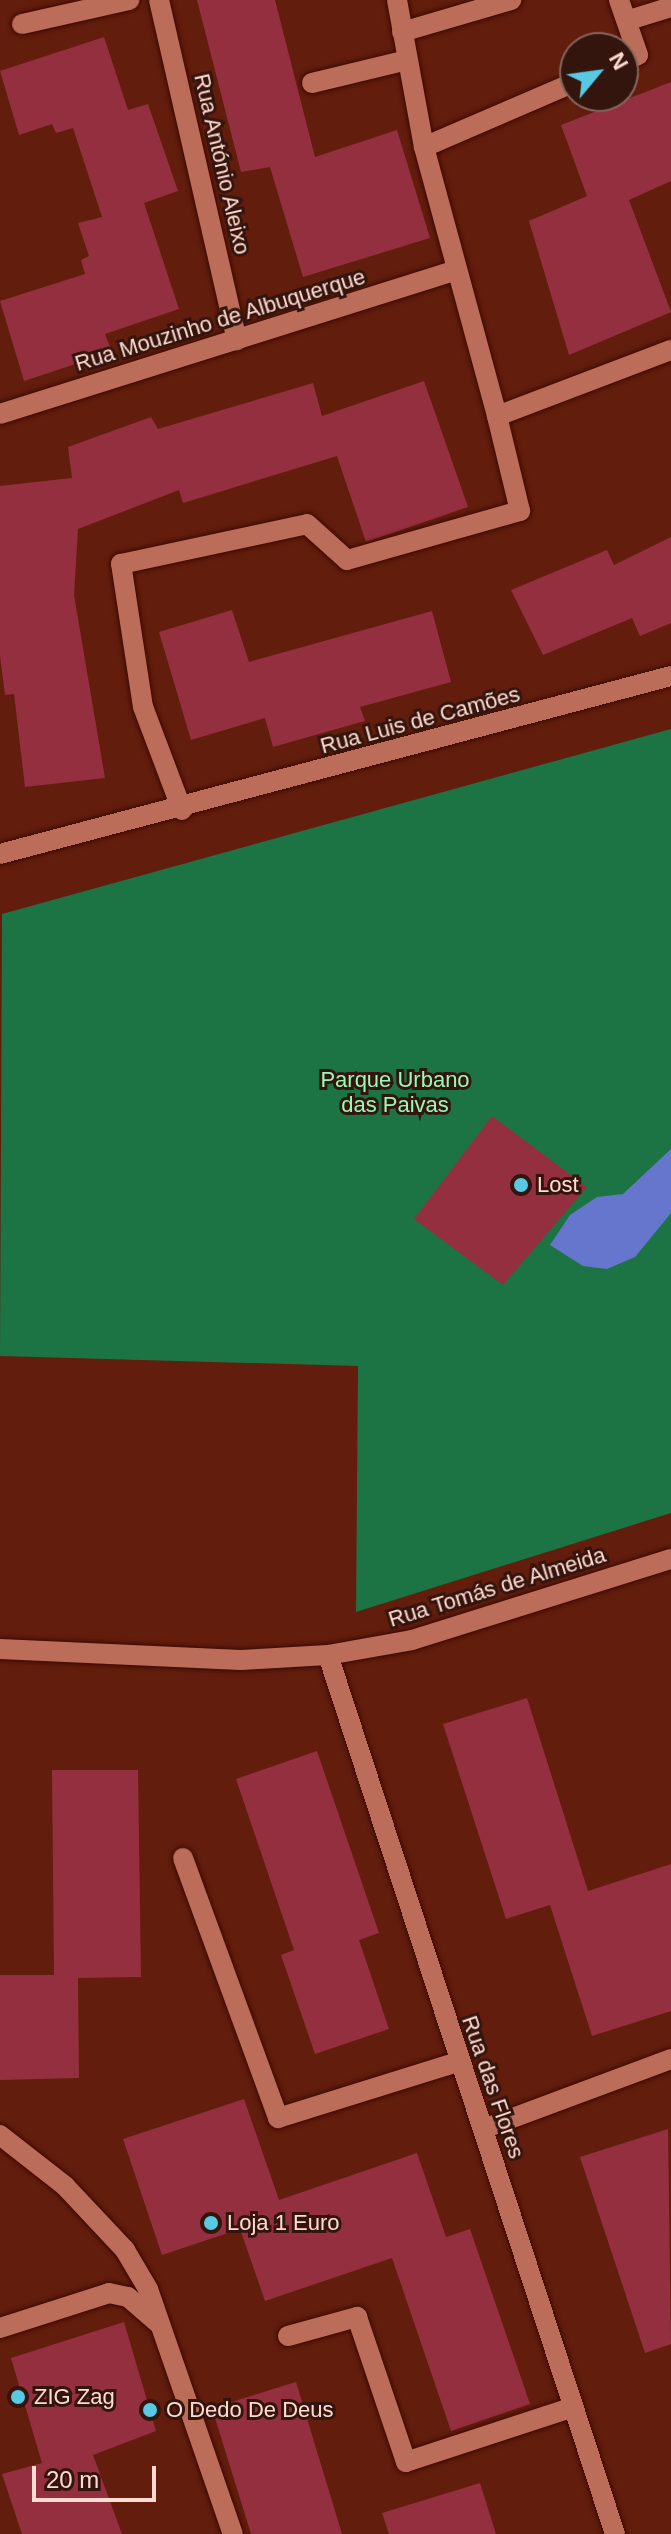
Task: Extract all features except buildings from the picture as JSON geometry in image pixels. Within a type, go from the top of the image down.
[{"type":"street","points":[[22,24],[129,0]]},
{"type":"street","name":"Rua António Aleixo","points":[[159,0],[237,340]]},
{"type":"street","points":[[182,810],[143,707],[121,564],[307,524],[347,560],[520,511],[497,416],[454,271],[424,147],[397,0]]},
{"type":"street","points":[[402,32],[511,0]]},
{"type":"street","points":[[619,0],[632,32]]},
{"type":"street","points":[[629,20],[671,7]]},
{"type":"street","points":[[312,83],[407,60]]},
{"type":"street","points":[[424,147],[559,89]]},
{"type":"street","name":"Rua Mouzinho de Albuquerque","points":[[0,414],[454,271]]},
{"type":"street","points":[[497,416],[671,350]]},
{"type":"street","name":"Rua Luis de Camões","points":[[0,854],[182,810],[671,676]]},
{"type":"street","name":"Rua Tomás de Almeida","points":[[0,1649],[241,1660],[328,1655],[412,1640],[671,1559]]},
{"type":"street","name":"Rua das Flores","points":[[328,1655],[458,2062],[483,2129],[615,2534]]},
{"type":"street","points":[[183,1858],[278,2118],[458,2062]]},
{"type":"street","points":[[483,2129],[671,2059]]},
{"type":"street","points":[[0,2135],[65,2186],[125,2250],[167,2331],[233,2534]]},
{"type":"street","points":[[0,2328],[109,2293],[128,2297],[167,2331]]},
{"type":"street","points":[[288,2336],[357,2317],[406,2462],[573,2407]]},
{"type":"green space","name":"Parque Urbano das Paivas","points":[[671,729],[671,1513],[356,1612],[358,1366],[0,1356],[2,914]]},
{"type":"water","points":[[671,1149],[671,1213],[635,1257],[607,1269],[583,1266],[550,1245],[570,1215],[597,1197],[623,1194]]},
{"type":"place","name":"Lost","points":[[521,1185]]},
{"type":"place","name":"Loja 1 Euro","points":[[211,2223]]},
{"type":"place","name":"ZIG Zag","points":[[18,2397]]},
{"type":"place","name":"O Dedo De Deus","points":[[150,2410]]}]
